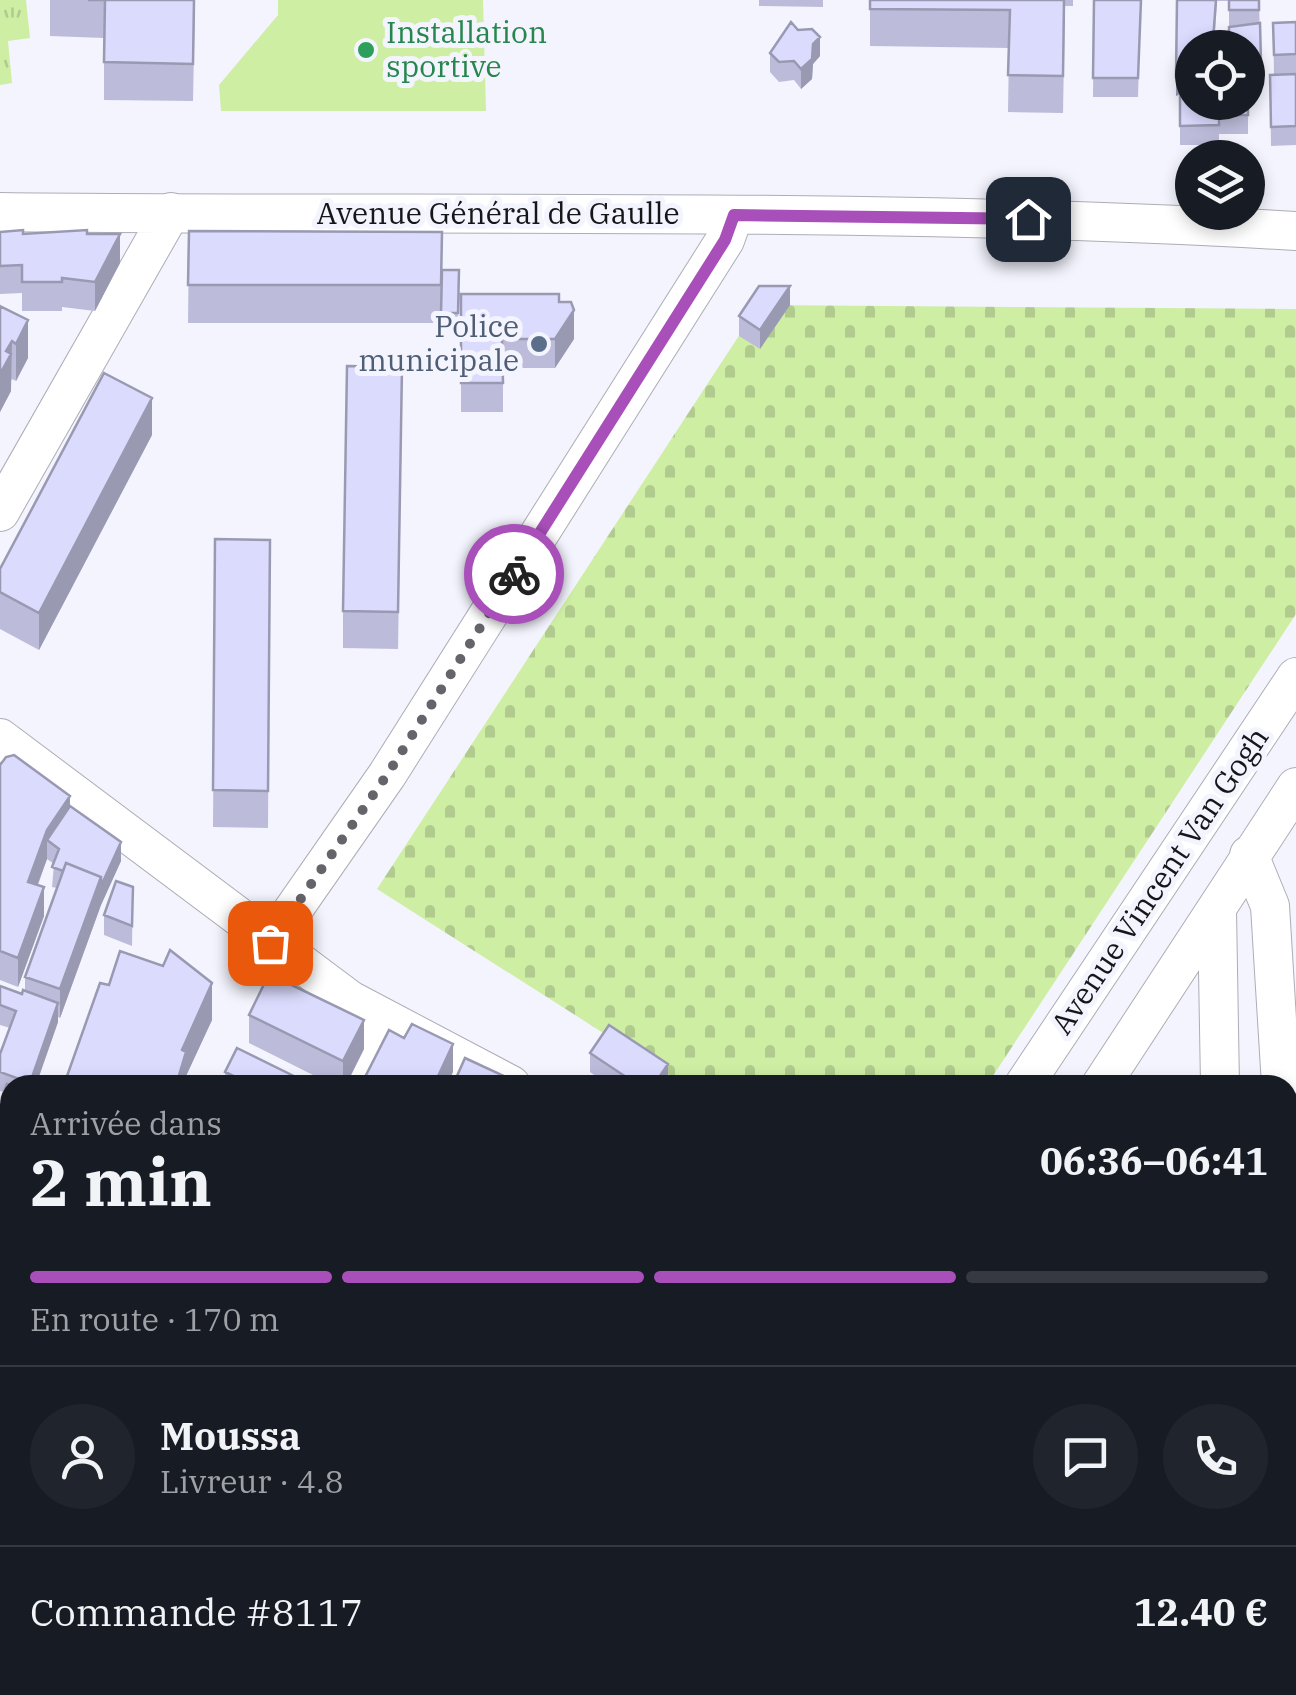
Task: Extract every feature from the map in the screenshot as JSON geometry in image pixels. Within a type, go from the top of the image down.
[{"type":"street","name":"Avenue Général de Gaulle","points":[[0,212],[734,215],[1066,220],[1296,231]]},
{"type":"street","points":[[0,512],[171,212]]},
{"type":"street","points":[[270,943],[387,775],[725,240],[734,215]]},
{"type":"street","name":"Avenue Vincent Van Gogh","points":[[1031,1075],[1296,677]]},
{"type":"street","points":[[0,738],[350,1000],[491,1075]]},
{"type":"street","name":"Avenue Vincent Van Gogh","points":[[1109,1075],[1217,911],[1249,855],[1295,791]]},
{"type":"street","points":[[1249,855],[1270,906],[1280,1075]]},
{"type":"street","points":[[1217,911],[1220,1075]]},
{"type":"street","points":[[362,1075],[388,1022]]},
{"type":"green space","points":[[0,0],[26,0],[30,38],[8,41],[12,83],[0,85]]},
{"type":"green space","name":"Installation sportive","points":[[278,0],[483,0],[486,111],[221,111],[219,85],[278,15]]},
{"type":"green space","points":[[759,305],[1296,309],[1296,614],[994,1075],[669,1075],[377,889]]},
{"type":"building","points":[[105,0],[194,0],[193,64],[104,62]]},
{"type":"building","points":[[870,0],[1064,0],[1063,76],[1008,75],[1010,10],[870,9]]},
{"type":"building","points":[[1094,0],[1141,0],[1138,78],[1093,78]]},
{"type":"building","points":[[1177,0],[1216,0],[1214,30],[1177,30]]},
{"type":"building","points":[[1229,0],[1259,0],[1259,10],[1229,10]]},
{"type":"building","points":[[791,22],[798,30],[812,29],[820,37],[813,44],[812,59],[801,69],[794,61],[779,62],[770,53]]},
{"type":"building","points":[[1296,22],[1296,54],[1274,55],[1273,23]]},
{"type":"building","points":[[1260,23],[1260,30],[1229,30]]},
{"type":"building","points":[[1296,74],[1296,126],[1271,127],[1270,75]]},
{"type":"building","points":[[1180,120],[1219,120],[1219,125],[1180,126]]},
{"type":"building","points":[[23,230],[23,234],[87,230],[87,234],[120,234],[95,282],[62,278],[62,282],[22,282],[22,265],[0,266],[0,232]]},
{"type":"building","points":[[189,231],[442,232],[441,285],[188,285]]},
{"type":"building","points":[[442,270],[459,270],[458,313],[441,313]]},
{"type":"building","points":[[759,286],[790,286],[760,330],[739,316]]},
{"type":"building","points":[[461,294],[559,294],[559,302],[571,302],[574,310],[555,339],[502,339],[503,383],[461,383]]},
{"type":"building","points":[[0,306],[28,320],[16,344],[12,341],[6,351],[11,354],[0,374]]},
{"type":"building","points":[[347,366],[402,367],[398,612],[343,611]]},
{"type":"building","points":[[104,373],[152,398],[39,613],[0,592],[0,569]]},
{"type":"building","points":[[215,539],[270,540],[268,791],[213,790]]},
{"type":"building","points":[[14,755],[70,796],[47,830],[28,882],[44,887],[18,958],[0,951],[0,765],[6,757]]},
{"type":"building","points":[[70,806],[121,842],[101,886],[101,877],[66,863],[63,871],[52,867],[59,849],[47,840]]},
{"type":"building","points":[[66,863],[101,877],[60,989],[25,977]]},
{"type":"building","points":[[116,881],[133,887],[132,926],[104,915]]},
{"type":"building","points":[[170,950],[212,983],[182,1050],[186,1052],[179,1075],[67,1075],[100,983],[109,985],[120,951],[163,966]]},
{"type":"building","points":[[269,974],[364,1020],[343,1061],[249,1015]]},
{"type":"building","points":[[0,986],[58,1003],[33,1075],[0,1072],[0,1054],[16,1011],[0,1005]]},
{"type":"building","points":[[412,1024],[453,1044],[439,1075],[366,1075],[389,1030],[404,1038]]},
{"type":"building","points":[[609,1025],[668,1064],[661,1075],[623,1075],[590,1053]]},
{"type":"building","points":[[237,1048],[292,1075],[231,1075],[225,1072]]},
{"type":"building","points":[[465,1058],[502,1075],[457,1075]]},
{"type":"way so far","points":[[270,943],[387,775],[514,574]]},
{"type":"place","name":"Installation sportive","points":[[366,50]]},
{"type":"place","name":"Police municipale","points":[[539,344]]},
{"type":"route","points":[[514,574],[725,240],[734,215],[1028,219]]}]
